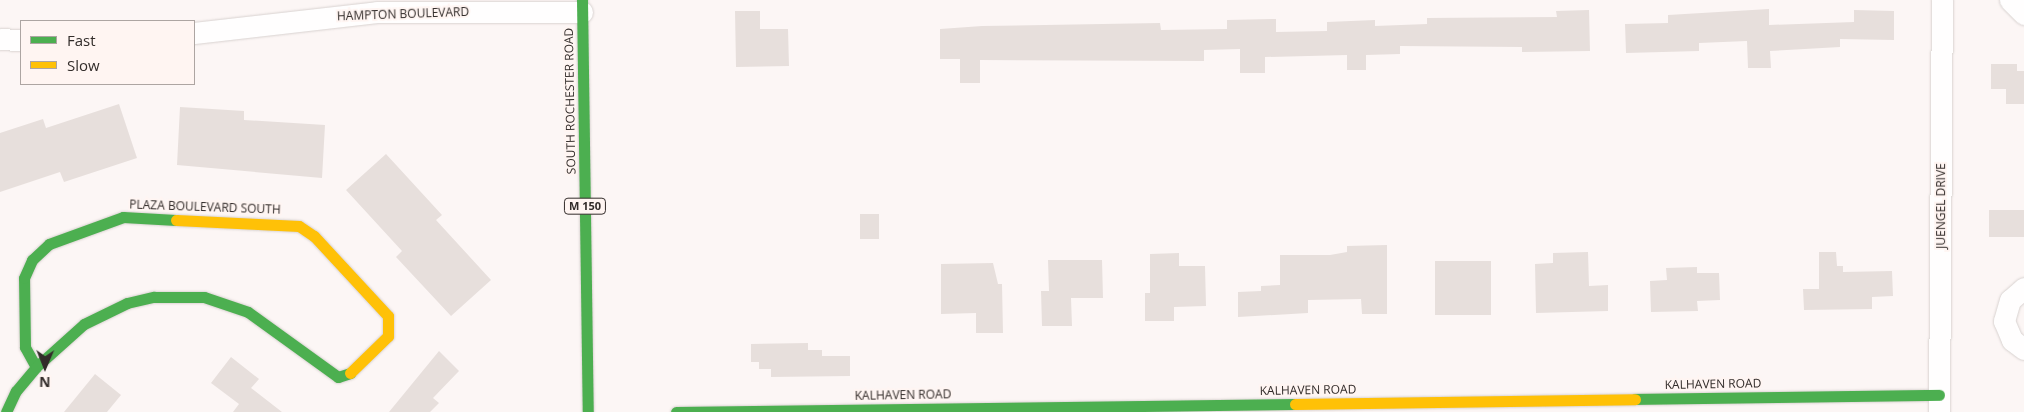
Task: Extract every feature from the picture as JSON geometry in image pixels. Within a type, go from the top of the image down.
[{"type":"street","name":"JUENGEL DRIVE","points":[[1939,404],[1942,0]]},
{"type":"street","points":[[2010,0],[2024,14]]},
{"type":"street","name":"HAMPTON BOULEVARD","points":[[195,33],[378,12],[582,6]]},
{"type":"street","name":"SOUTH ROCHESTER ROAD","points":[[582,6],[588,412]]},
{"type":"street","points":[[0,39],[20,40]]},
{"type":"street","name":"PLAZA BOULEVARD SOUTH","points":[[6,412],[16,391],[36,367],[84,324],[127,303],[154,297],[204,297],[248,312],[338,377],[349,374],[388,336],[390,326],[388,316],[314,236],[299,226],[123,217],[49,244],[32,260],[24,278],[24,332],[25,347],[36,367]]},
{"type":"street","points":[[2024,288],[2010,300],[2004,321],[2012,340],[2024,349]]},
{"type":"street","name":"KALHAVEN ROAD","points":[[676,412],[1939,404]]},
{"type":"building","points":[[1769,9],[1769,25],[1854,22],[1854,10],[1894,11],[1894,40],[1840,39],[1840,47],[1770,51],[1771,68],[1748,68],[1747,41],[1699,43],[1699,51],[1626,53],[1625,24],[1668,23],[1668,15]]},
{"type":"building","points":[[1589,10],[1590,51],[1522,52],[1522,47],[1400,46],[1400,54],[1366,55],[1366,70],[1347,70],[1347,55],[1265,57],[1265,73],[1240,73],[1240,49],[1204,50],[1204,61],[980,60],[980,83],[960,83],[960,59],[940,59],[940,29],[982,26],[1160,23],[1161,30],[1227,29],[1227,20],[1276,19],[1276,32],[1327,31],[1327,22],[1375,20],[1375,26],[1427,24],[1427,18],[1557,17],[1556,11]]},
{"type":"building","points":[[735,11],[760,11],[760,29],[788,29],[789,66],[736,67]]},
{"type":"building","points":[[1991,64],[2017,64],[2017,71],[2024,71],[2024,104],[2006,104],[2006,89],[1991,89]]},
{"type":"building","points":[[119,104],[137,158],[64,182],[60,172],[0,192],[0,133],[43,119],[46,128]]},
{"type":"building","points":[[180,107],[244,111],[244,120],[325,125],[322,178],[177,165]]},
{"type":"building","points":[[386,154],[442,215],[436,220],[491,280],[451,316],[396,257],[402,251],[346,190]]},
{"type":"building","points":[[1989,210],[2024,210],[2024,237],[1989,237]]},
{"type":"building","points":[[860,214],[879,214],[879,239],[860,239]]},
{"type":"building","points":[[1387,245],[1387,314],[1362,314],[1361,299],[1308,300],[1308,313],[1238,317],[1238,292],[1261,291],[1261,286],[1280,285],[1280,255],[1330,255],[1347,252],[1347,246]]},
{"type":"building","points":[[1588,252],[1589,286],[1608,285],[1608,311],[1536,313],[1535,264],[1553,263],[1553,253]]},
{"type":"building","points":[[1819,252],[1836,252],[1837,266],[1843,266],[1843,272],[1892,271],[1893,296],[1872,297],[1872,309],[1804,310],[1803,289],[1819,289]]},
{"type":"building","points":[[1179,253],[1179,266],[1205,266],[1206,306],[1174,307],[1174,321],[1145,321],[1145,293],[1150,293],[1150,254]]},
{"type":"building","points":[[1048,260],[1102,260],[1103,298],[1071,298],[1072,326],[1042,326],[1041,291],[1049,291]]},
{"type":"building","points":[[1435,261],[1491,261],[1491,315],[1435,315]]},
{"type":"building","points":[[993,263],[998,284],[1002,284],[1003,333],[976,333],[976,313],[941,314],[941,264]]},
{"type":"building","points":[[1697,267],[1697,273],[1719,273],[1720,300],[1697,301],[1698,311],[1651,312],[1650,281],[1667,280],[1666,268]]},
{"type":"building","points":[[808,343],[808,350],[822,350],[822,356],[850,356],[850,376],[771,377],[771,369],[759,369],[759,362],[751,362],[751,344]]},
{"type":"building","points":[[439,351],[459,371],[433,398],[439,403],[430,412],[389,412]]},
{"type":"building","points":[[231,357],[259,379],[251,388],[282,412],[233,412],[239,404],[211,383]]},
{"type":"building","points":[[95,374],[121,395],[107,412],[64,412]]},
{"type":"traffic: fast","points":[[582,0],[588,412]]},
{"type":"traffic: fast","points":[[36,367],[25,347],[24,278],[32,260],[49,244],[123,217],[176,220]]},
{"type":"traffic: fast","points":[[6,412],[16,391],[36,367],[84,324],[127,303],[154,297],[204,297],[248,312],[338,377],[350,373]]},
{"type":"traffic: fast","points":[[1635,399],[1939,395]]},
{"type":"traffic: fast","points":[[676,412],[1295,404]]},
{"type":"traffic: slow","points":[[176,220],[299,226],[314,236],[388,316],[388,336],[350,373]]},
{"type":"traffic: slow","points":[[1295,404],[1635,399]]}]
